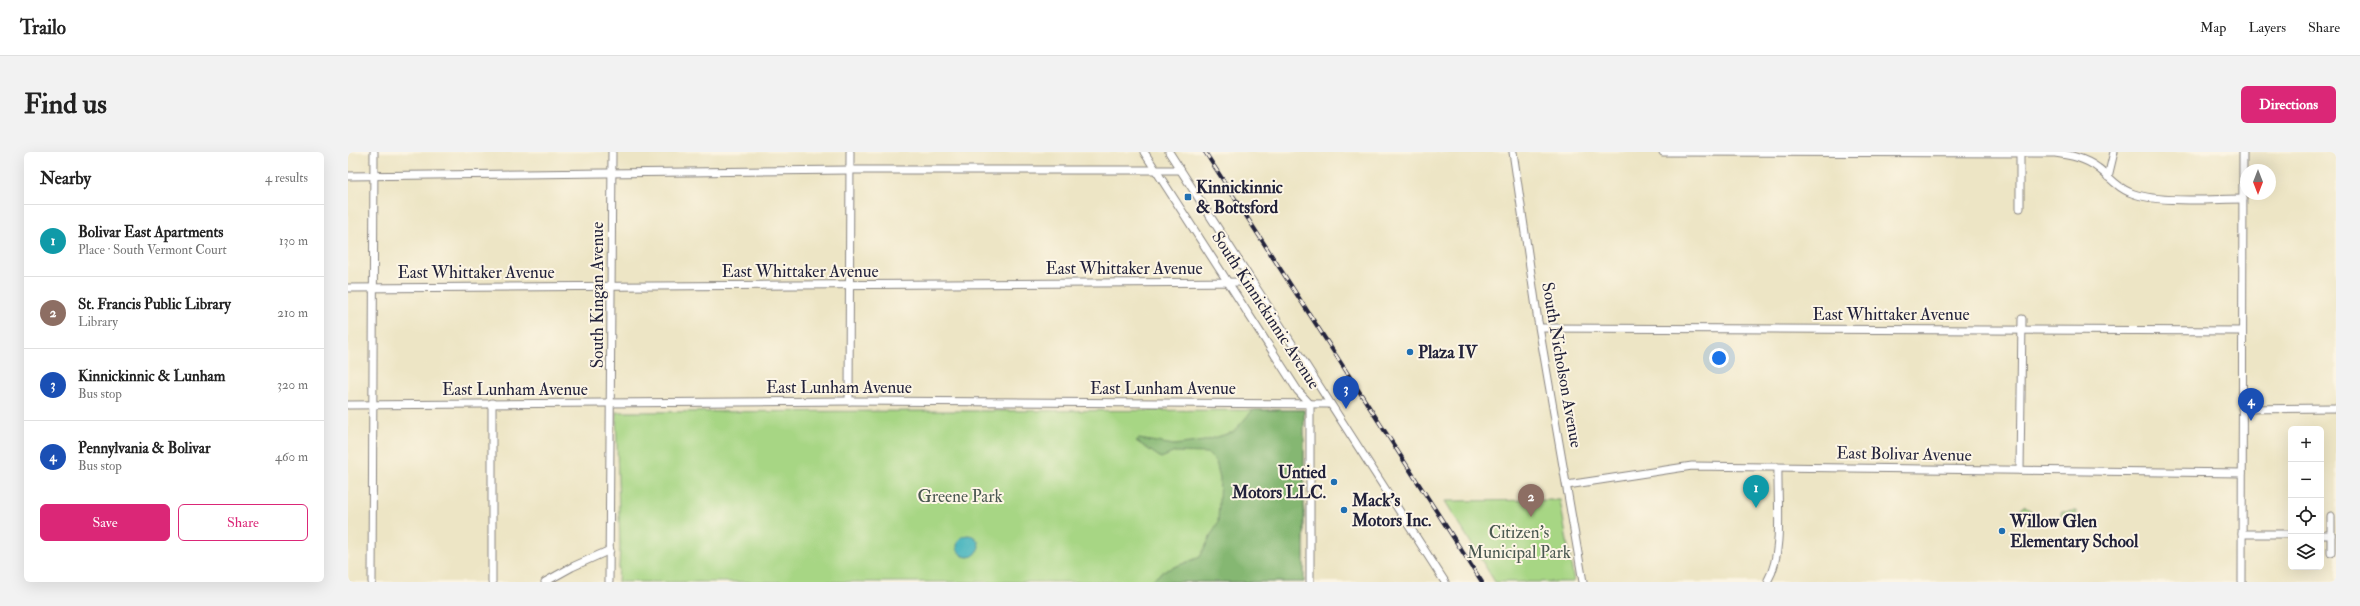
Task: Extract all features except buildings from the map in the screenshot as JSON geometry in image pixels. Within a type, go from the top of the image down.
[{"type":"street","points":[[372,582],[374,152]]},
{"type":"street","name":"South Kingan Avenue","points":[[609,582],[613,286],[612,152]]},
{"type":"street","points":[[849,401],[850,152]]},
{"type":"street","name":"South Kinnickinnic Avenue","points":[[1144,152],[1298,391],[1310,404]]},
{"type":"street","name":"South Kinnickinnic Avenue","points":[[1168,152],[1445,582]]},
{"type":"street","name":"South Nicholson Avenue","points":[[1513,152],[1540,328],[1583,582]]},
{"type":"street","points":[[1663,152],[2054,153],[2072,156],[2098,168],[2118,186],[2130,192],[2150,198],[2240,199]]},
{"type":"street","points":[[2108,177],[2114,152]]},
{"type":"street","points":[[2243,152],[2243,164]]},
{"type":"street","points":[[2020,153],[2020,208]]},
{"type":"street","points":[[348,176],[850,170],[1180,170]]},
{"type":"street","points":[[2242,582],[2243,200]]},
{"type":"street","name":"East Whittaker Avenue","points":[[348,288],[1252,282]]},
{"type":"street","points":[[2020,470],[2022,319]]},
{"type":"street","name":"East Whittaker Avenue","points":[[1540,328],[2242,331]]},
{"type":"street","name":"East Lunham Avenue","points":[[348,405],[849,401],[1330,404]]},
{"type":"street","points":[[492,403],[492,582]]},
{"type":"street","points":[[1310,404],[1310,582]]},
{"type":"street","points":[[2242,409],[2336,408]]},
{"type":"street","name":"East Bolivar Avenue","points":[[1567,486],[1686,467],[2242,473]]},
{"type":"street","points":[[1768,580],[1774,570],[1777,554],[1778,467]]},
{"type":"street","points":[[2331,516],[2331,552]]},
{"type":"street","points":[[2242,534],[2288,534]]},
{"type":"street","points":[[2324,535],[2331,535]]},
{"type":"street","points":[[545,582],[572,567],[610,550]]},
{"type":"green space","points":[[1253,410],[1304,410],[1304,582],[1149,582],[1164,571],[1200,557],[1218,522],[1220,478],[1216,462],[1207,453],[1175,452],[1161,458],[1136,441],[1139,439],[1174,445],[1204,441],[1233,432]]},
{"type":"green space","name":"Greene Park","points":[[1304,410],[1304,582],[618,582],[620,547],[616,412]]},
{"type":"green space","name":"Citizen's Municipal Park","points":[[1560,500],[1574,582],[1495,582],[1445,501]]},
{"type":"green space","points":[[2024,506],[2031,511],[2031,520],[2021,520],[2020,509]]},
{"type":"green space","points":[[2076,511],[2076,518],[2067,523],[2062,520],[2061,512]]},
{"type":"water","points":[[968,535],[976,538],[979,546],[976,554],[968,557],[960,554],[957,546],[960,538]]},
{"type":"railway","points":[[1205,152],[1482,582]]},
{"type":"place","name":"Kinnickinnic & Bottsford","points":[[1188,197]]},
{"type":"place","name":"Plaza IV","points":[[1410,352]]},
{"type":"place","name":"Kinnickinnic & Lunham","points":[[1346,409]]},
{"type":"place","name":"Pennylvania & Bolivar","points":[[2251,421]]},
{"type":"place","name":"Untied Motors LLC.","points":[[1334,482]]},
{"type":"place","name":"Bolivar East Apartments","points":[[1756,508]]},
{"type":"place","name":"Mack's Motors Inc.","points":[[1344,510]]},
{"type":"place","name":"St. Francis Public Library","points":[[1531,517]]},
{"type":"place","name":"Willow Glen Elementary School","points":[[2002,531]]}]
